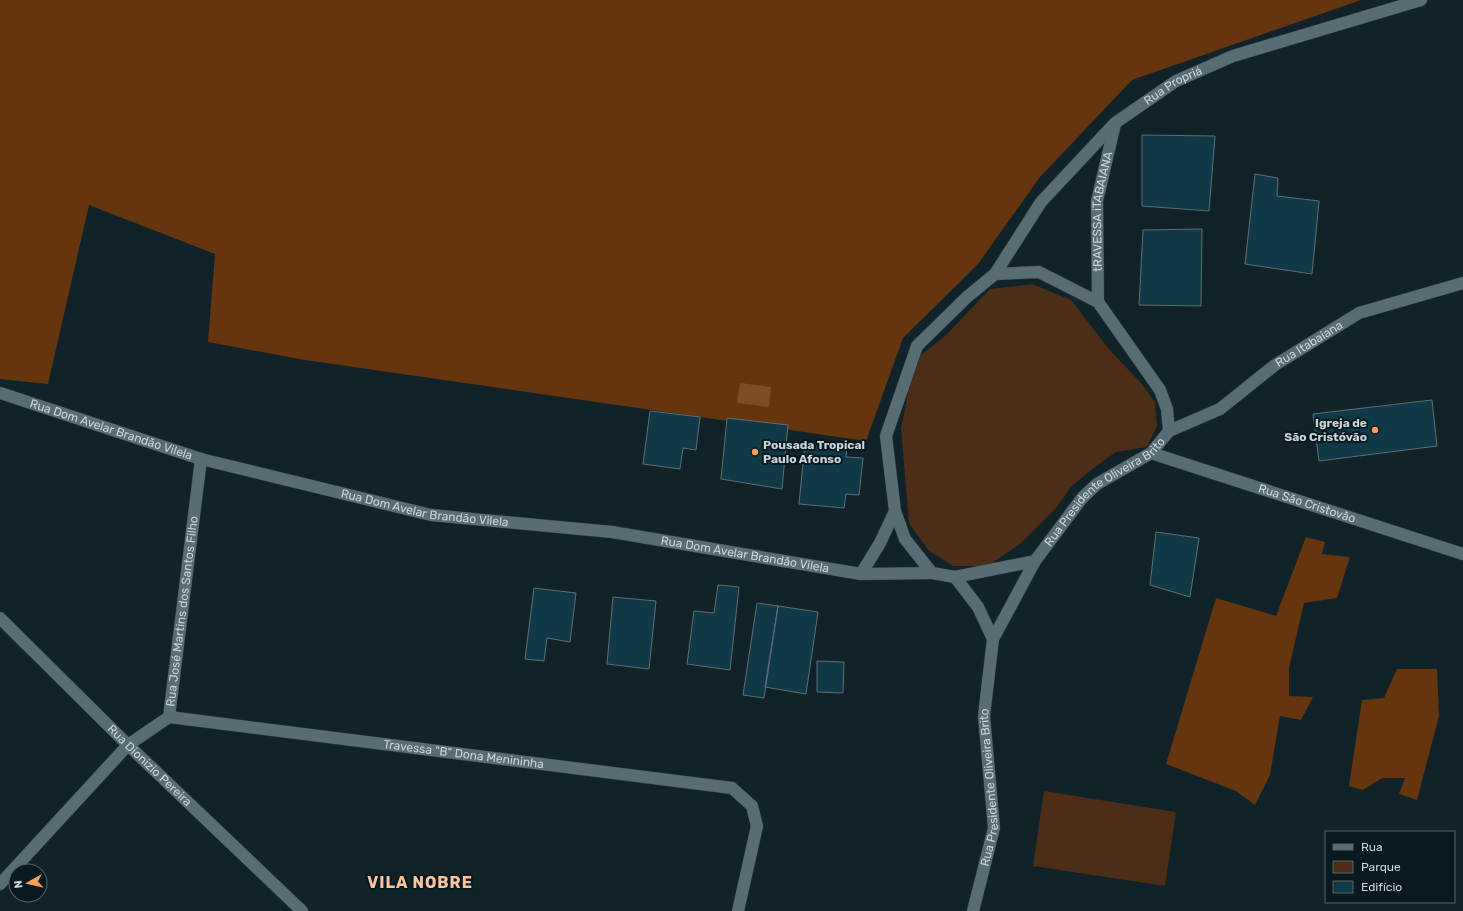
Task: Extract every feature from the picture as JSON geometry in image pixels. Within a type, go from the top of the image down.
[{"type":"street","name":"Rua Propriá","points":[[995,274],[1041,202],[1115,123],[1176,81],[1233,56],[1421,0]]},
{"type":"street","name":"tRAVESSA iTABAIANA","points":[[1098,302],[1097,201],[1115,123]]},
{"type":"street","name":"Rua Presidente Oliveira Brito","points":[[973,911],[994,828],[984,716],[993,639],[1035,561],[1082,498],[1098,484],[1151,453],[1169,431],[1167,409],[1160,390],[1098,302],[1039,272],[995,274]]},
{"type":"street","points":[[995,274],[967,297],[917,346],[886,436],[895,512],[905,539],[932,573],[955,578],[1035,561]]},
{"type":"street","name":"Rua Itabaiana","points":[[1169,431],[1220,409],[1275,365],[1359,313],[1463,283]]},
{"type":"street","name":"Rua Dom Avelar Brandão Vilela","points":[[0,393],[201,459],[432,515],[612,532],[861,574],[932,573]]},
{"type":"street","name":"Rua São Cristovão","points":[[1151,453],[1463,554]]},
{"type":"street","name":"Rua José Martins dos Santos Filho","points":[[0,884],[128,745],[169,717],[201,459]]},
{"type":"street","points":[[861,574],[880,543],[895,512]]},
{"type":"street","points":[[955,578],[978,607],[993,639]]},
{"type":"street","name":"Rua Dionizio Pereira","points":[[0,618],[128,745],[302,911]]},
{"type":"street","name":"Travessa \"B\" Dona Menininha","points":[[169,717],[732,788],[752,806],[757,826],[738,911]]},
{"type":"green space","points":[[1032,284],[1071,300],[1109,349],[1141,383],[1155,402],[1157,426],[1147,447],[1116,452],[1092,469],[1071,487],[1056,508],[1021,543],[988,566],[953,566],[928,550],[909,523],[901,428],[909,388],[921,355],[946,335],[990,289]]},
{"type":"green space","points":[[1044,791],[1176,812],[1165,886],[1033,866]]},
{"type":"shaded area","points":[[0,0],[1361,0],[1132,80],[1040,177],[978,264],[903,338],[866,441],[305,360],[208,342],[215,254],[89,205],[48,384],[0,379]]},
{"type":"shaded area","points":[[740,383],[771,387],[769,407],[737,403]]},
{"type":"shaded area","points":[[1306,537],[1325,542],[1322,554],[1350,557],[1337,598],[1304,603],[1289,668],[1289,696],[1313,697],[1301,720],[1280,716],[1270,775],[1255,805],[1236,791],[1166,764],[1216,598],[1276,616]]},
{"type":"shaded area","points":[[1397,669],[1437,669],[1439,716],[1417,800],[1399,794],[1405,778],[1382,778],[1363,790],[1349,786],[1362,700],[1384,698]]},
{"type":"building","points":[[1142,135],[1215,136],[1209,211],[1142,206]]},
{"type":"building","points":[[1255,174],[1278,178],[1277,196],[1319,201],[1312,274],[1245,264]]},
{"type":"building","points":[[1202,229],[1201,306],[1139,305],[1143,230]]},
{"type":"building","name":"Igreja de São Cristóvão","points":[[1432,400],[1437,446],[1319,461],[1313,414]]},
{"type":"building","points":[[650,411],[700,417],[696,450],[683,448],[680,469],[643,464]]},
{"type":"building","name":"Pousada Tropical Paulo Afonso","points":[[727,418],[788,425],[782,489],[721,479]]},
{"type":"building","points":[[805,442],[847,446],[846,457],[863,458],[859,495],[846,494],[844,508],[799,504]]},
{"type":"building","points":[[1156,532],[1199,538],[1190,597],[1150,585]]},
{"type":"building","points":[[718,585],[739,587],[730,670],[687,664],[694,611],[714,613]]},
{"type":"building","points":[[534,588],[576,593],[570,642],[547,638],[544,661],[525,659]]},
{"type":"building","points":[[613,597],[656,601],[649,669],[607,664]]},
{"type":"building","points":[[757,603],[778,606],[764,698],[743,695]]},
{"type":"building","points":[[778,606],[818,612],[806,694],[765,687]]},
{"type":"building","points":[[817,661],[844,662],[843,693],[817,692]]},
{"type":"place","name":"Igreja de São Cristóvão","points":[[1375,430]]},
{"type":"place","name":"Pousada Tropical Paulo Afonso","points":[[755,452]]},
{"type":"district","name":"VILA NOBRE","points":[[420,882]]}]
